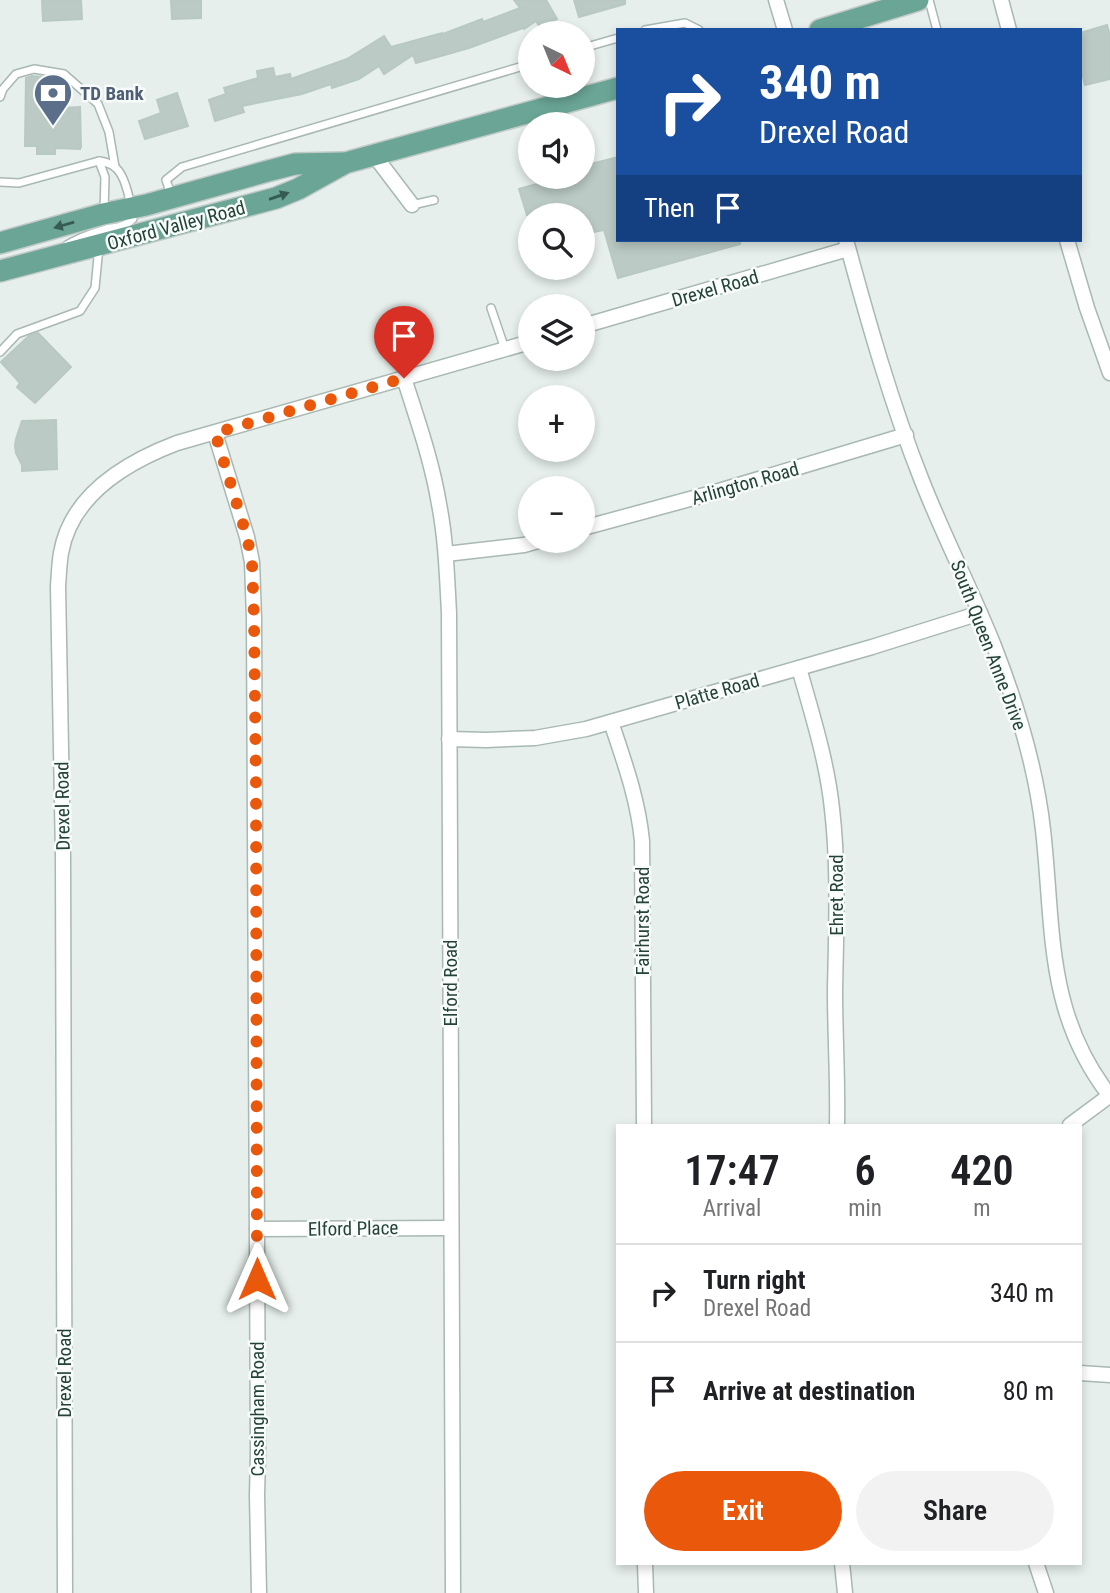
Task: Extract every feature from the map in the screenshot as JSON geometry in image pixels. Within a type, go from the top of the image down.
[{"type":"main road","points":[[827,28],[917,1]]},
{"type":"main road","name":"Oxford Valley Road","points":[[0,271],[276,198],[345,163],[616,89]]},
{"type":"main road","name":"Oxford Valley Road","points":[[0,243],[295,164],[345,163]]},
{"type":"street","points":[[776,0],[784,28]]},
{"type":"street","points":[[1001,0],[1008,28]]},
{"type":"street","points":[[374,155],[412,205]]},
{"type":"street","points":[[1067,242],[1110,373]]},
{"type":"street","name":"Drexel Road","points":[[595,322],[847,244]]},
{"type":"street","name":"South Queen Anne Drive","points":[[847,244],[874,337],[922,481],[980,613],[1014,703],[1034,771],[1060,991],[1083,1055],[1110,1096]]},
{"type":"street","name":"Drexel Road","points":[[65,1593],[62,857],[58,586],[61,552],[68,530],[82,506],[107,480],[134,463],[177,443],[518,345]]},
{"type":"street","name":"Elford Road","points":[[404,378],[439,503],[446,554],[449,613],[453,1593]]},
{"type":"street","name":"Cassingham Road","points":[[215,433],[252,562],[256,783],[259,1593]]},
{"type":"street","name":"Arlington Road","points":[[595,525],[906,435]]},
{"type":"street","points":[[446,554],[518,546]]},
{"type":"street","name":"Platte Road","points":[[449,739],[535,737],[586,729],[872,647],[980,613]]},
{"type":"street","name":"Ehret Road","points":[[799,668],[827,776],[836,851],[835,1014],[838,1124]]},
{"type":"street","name":"Fairhurst Road","points":[[611,722],[632,784],[641,829],[644,1124]]},
{"type":"street","points":[[1071,1124],[1110,1096]]},
{"type":"street","name":"Elford Place","points":[[257,1229],[450,1228]]},
{"type":"street","points":[[1082,1373],[1110,1375]]},
{"type":"street","points":[[645,1565],[646,1593]]},
{"type":"street","points":[[842,1565],[845,1593]]},
{"type":"street","points":[[1037,1565],[1046,1593]]},
{"type":"lane","points":[[917,1],[936,28]]},
{"type":"lane","points":[[656,28],[685,23],[695,28]]},
{"type":"lane","points":[[595,45],[616,39]]},
{"type":"lane","points":[[172,197],[166,180],[182,167],[518,68]]},
{"type":"lane","points":[[0,97],[16,74],[34,69],[64,74],[98,104],[109,132],[115,167]]},
{"type":"lane","points":[[99,161],[105,177],[103,214]]},
{"type":"lane","points":[[0,182],[19,183],[99,161],[118,169],[127,190],[133,219],[129,223],[77,239],[55,258]]},
{"type":"lane","points":[[412,205],[434,200]]},
{"type":"lane","points":[[0,352],[17,334],[80,310],[95,288],[99,246]]},
{"type":"lane","points":[[491,308],[505,349]]},
{"type":"building","points":[[42,0],[81,0],[82,19],[43,21]]},
{"type":"building","points":[[171,0],[201,0],[201,18],[172,19]]},
{"type":"building","points":[[514,0],[546,0],[557,19],[518,21],[518,30],[469,48],[416,63],[413,55],[384,74],[379,66],[359,79],[332,88],[331,84],[302,94],[242,106],[244,112],[215,121],[209,100],[226,94],[224,88],[258,78],[257,71],[273,68],[275,77],[290,74],[291,79],[347,59],[384,36],[391,47],[443,34],[482,19],[483,22],[520,8]]},
{"type":"building","points":[[574,0],[625,0],[625,4],[579,17]]},
{"type":"building","points":[[1107,25],[1110,36],[1110,79],[1085,85],[1082,72],[1082,32]]},
{"type":"building","name":"TD Bank","points":[[42,77],[42,109],[80,107],[80,149],[55,148],[55,154],[37,154],[37,146],[25,146],[26,78]]},
{"type":"building","points":[[177,93],[188,126],[145,139],[139,121],[161,113],[157,100]]},
{"type":"building","points":[[616,158],[616,242],[740,244],[618,278],[604,230],[595,232],[595,203],[523,203],[519,189],[595,189],[595,163]]},
{"type":"building","points":[[38,333],[71,367],[35,403],[17,387],[20,383],[1,362],[29,336]]},
{"type":"building","points":[[56,420],[57,469],[22,471],[15,446],[22,421]]},
{"type":"place","name":"TD Bank","points":[[53,127]]},
{"type":"route","points":[[257,1279],[256,783],[252,562],[215,433],[404,378]]}]
